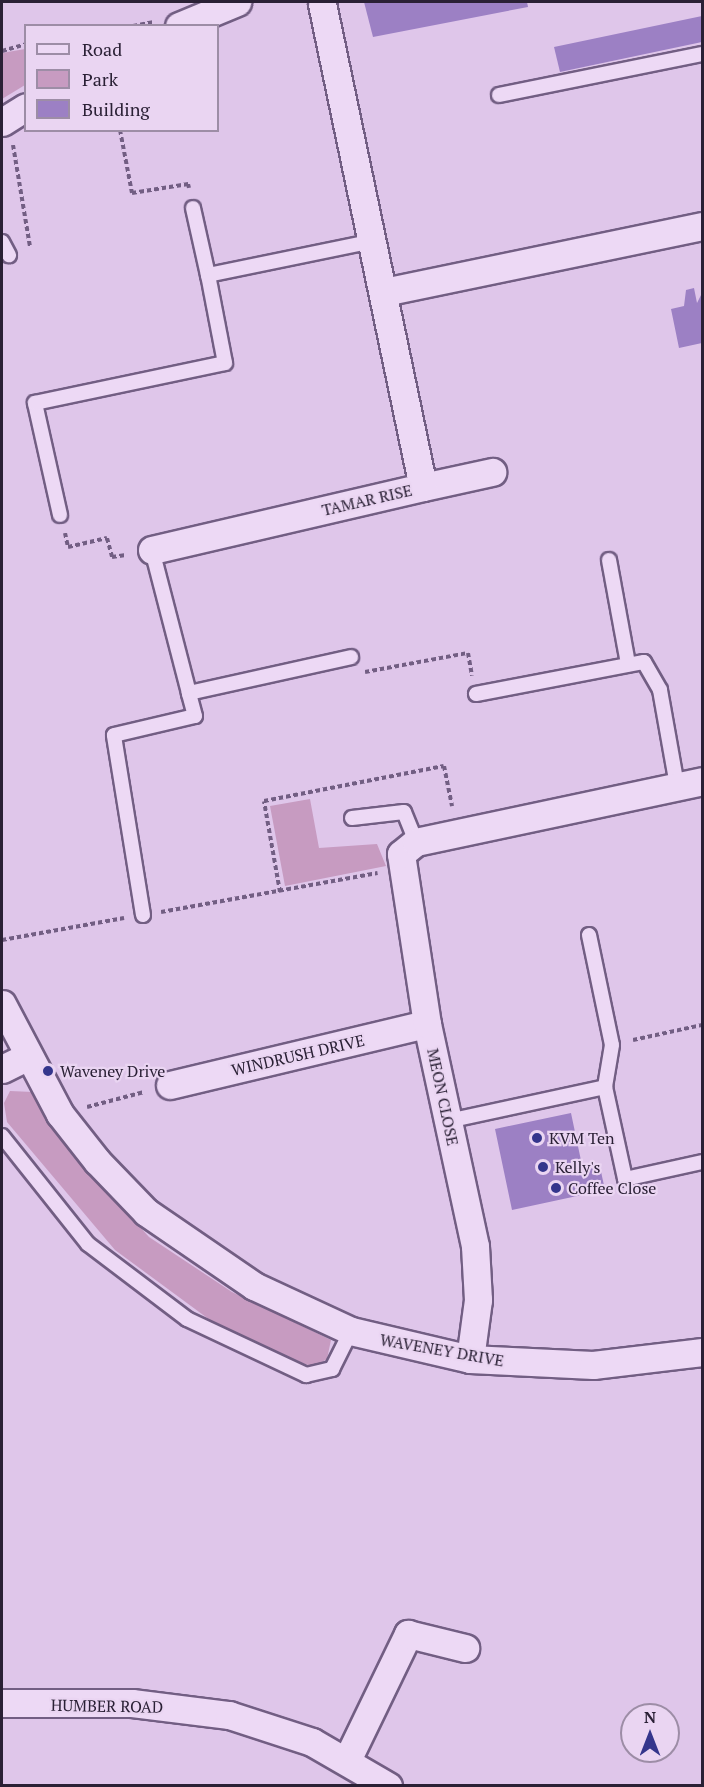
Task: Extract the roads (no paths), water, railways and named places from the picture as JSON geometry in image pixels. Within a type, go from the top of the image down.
[{"type":"street","points":[[184,24],[237,2]]},
{"type":"street","name":"TAMAR RISE","points":[[152,550],[423,488],[374,241],[322,2]]},
{"type":"street","points":[[384,292],[702,226]]},
{"type":"street","points":[[423,488],[492,472]]},
{"type":"street","points":[[416,842],[689,783]]},
{"type":"street","name":"MEON CLOSE","points":[[416,842],[401,854],[399,869],[427,1024],[478,1272],[470,1359]]},
{"type":"street","name":"WAVENEY DRIVE","points":[[2,1004],[27,1057],[60,1114],[146,1212],[191,1247],[254,1286],[351,1331],[470,1359],[594,1365],[702,1352]]},
{"type":"street","name":"WINDRUSH DRIVE","points":[[170,1085],[427,1024]]},
{"type":"street","points":[[2,1069],[27,1057]]},
{"type":"street","points":[[348,1758],[408,1635],[465,1648]]},
{"type":"street","name":"HUMBER ROAD","points":[[2,1703],[194,1710],[274,1728],[348,1758],[388,1785]]},
{"type":"lane","points":[[499,95],[702,54]]},
{"type":"lane","points":[[60,515],[35,404],[225,363],[193,208]]},
{"type":"lane","points":[[208,275],[374,241]]},
{"type":"lane","points":[[2,242],[9,255]]},
{"type":"lane","points":[[143,915],[114,735],[195,716],[152,550]]},
{"type":"lane","points":[[609,560],[628,664]]},
{"type":"lane","points":[[189,693],[351,657]]},
{"type":"lane","points":[[476,694],[644,662],[660,690],[689,783]]},
{"type":"lane","points":[[352,818],[404,812],[416,842]]},
{"type":"lane","points":[[589,935],[612,1045],[605,1087],[625,1179],[702,1162]]},
{"type":"lane","points":[[448,1121],[605,1087]]},
{"type":"lane","points":[[2,1136],[87,1244],[187,1319],[306,1375],[332,1369],[351,1331]]},
{"type":"place","name":"Waveney Drive","points":[[48,1071]]},
{"type":"place","name":"KVM Ten","points":[[537,1138]]},
{"type":"place","name":"Kelly's","points":[[543,1167]]},
{"type":"place","name":"Coffee Close","points":[[556,1188]]}]
